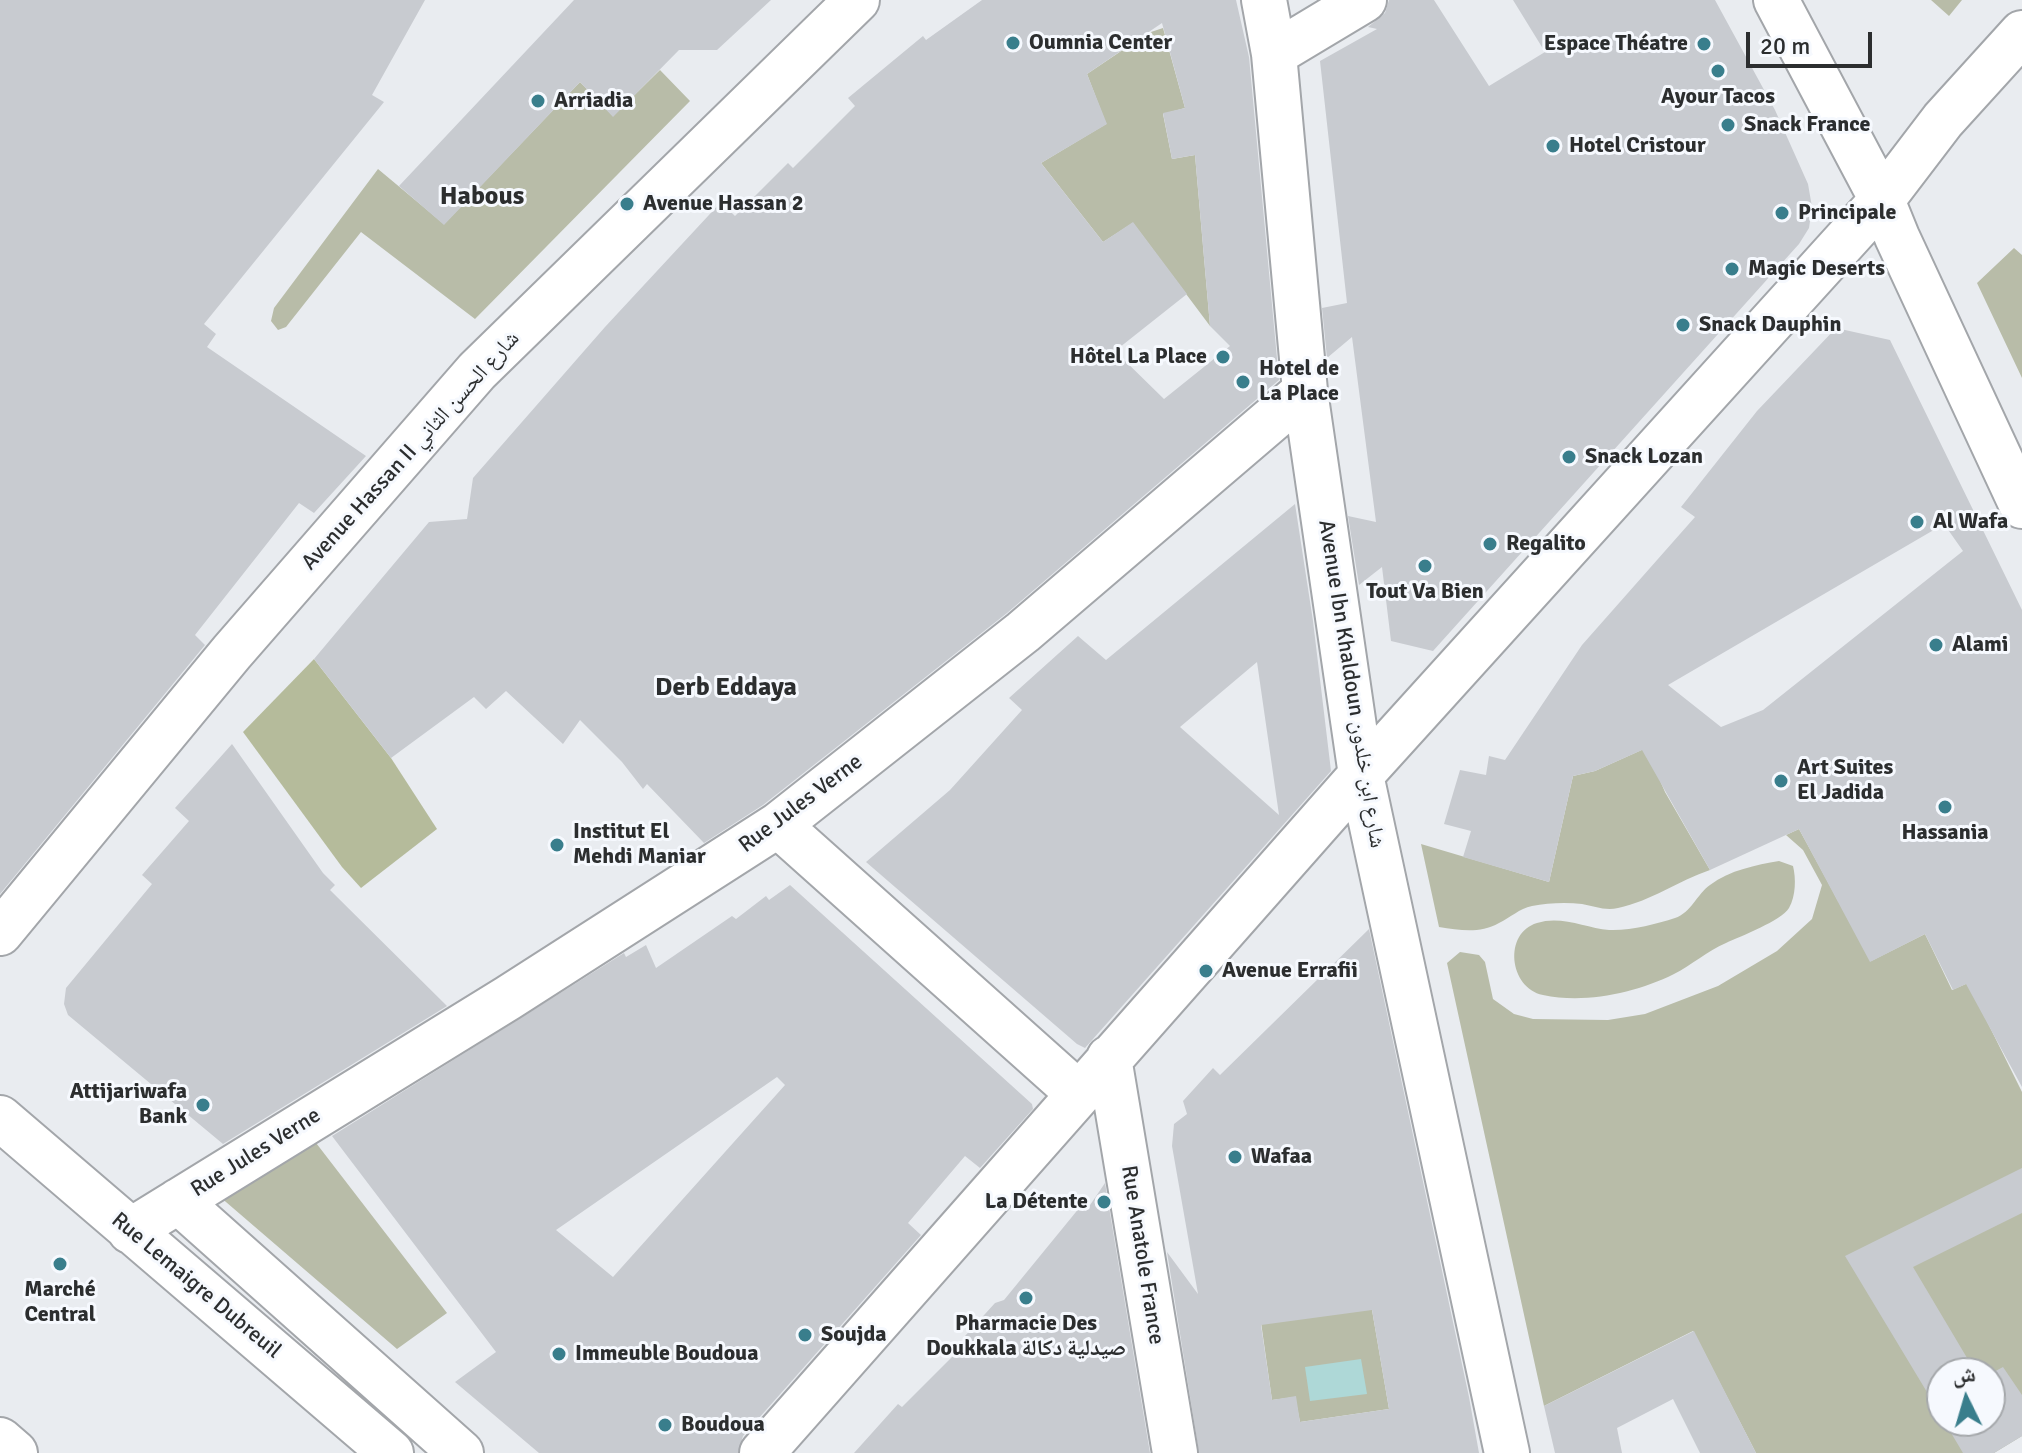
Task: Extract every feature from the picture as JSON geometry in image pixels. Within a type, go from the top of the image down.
[{"type":"street","name":"Avenue Hassan II شارع الحسن الثاني","points":[[0,933],[232,652],[477,371],[857,0]]},
{"type":"street","name":"Avenue Ibn Khaldoun شارع ابن خلدون","points":[[1264,0],[1274,54],[1305,391],[1361,775],[1507,1453]]},
{"type":"street","points":[[1274,54],[1364,0]]},
{"type":"street","points":[[1776,0],[1882,200],[2022,506]]},
{"type":"street","points":[[762,1453],[1361,775],[1882,200],[1943,120],[2022,33]]},
{"type":"street","name":"Rue Jules Verne","points":[[130,1231],[508,998],[778,825],[1023,632],[1305,391]]},
{"type":"street","points":[[778,825],[1079,1094]]},
{"type":"street","name":"Rue Anatole France","points":[[1109,1058],[1175,1453]]},
{"type":"street","name":"Rue Lemaigre Dubreuil","points":[[0,1118],[391,1453]]},
{"type":"street","points":[[178,1201],[461,1453]]},
{"type":"street","points":[[0,1440],[15,1453]]},
{"type":"green space","points":[[1931,0],[1962,0],[1949,16]]},
{"type":"green space","points":[[1163,28],[1185,108],[1163,114],[1172,159],[1195,155],[1210,326],[1133,223],[1103,242],[1041,163],[1106,124],[1087,74],[1148,33]]},
{"type":"green space","points":[[660,70],[690,101],[475,319],[361,232],[286,327],[278,330],[271,321],[274,308],[378,169],[444,224],[580,82],[613,116]]},
{"type":"green space","points":[[2014,248],[2022,255],[2022,378],[1977,283]]},
{"type":"green space","points":[[314,659],[391,758],[437,829],[361,888],[342,867],[243,732]]},
{"type":"green space","points":[[1646,748],[1665,792],[1710,870],[1642,901],[1618,908],[1604,909],[1570,903],[1544,904],[1523,909],[1484,929],[1439,927],[1421,844],[1549,882],[1573,776],[1595,771]]},
{"type":"green space","points":[[1799,829],[1871,961],[1925,934],[1952,990],[1968,983],[2022,1092],[2022,1436],[1994,1453],[1756,1453],[1693,1331],[1544,1406],[1447,963],[1460,952],[1479,955],[1485,962],[1493,999],[1514,1014],[1533,1019],[1608,1020],[1645,1014],[1718,986],[1777,951],[1812,919],[1822,885],[1803,850],[1786,835]]},
{"type":"green space","points":[[1779,861],[1793,866],[1795,876],[1793,898],[1785,913],[1659,981],[1610,995],[1559,997],[1532,990],[1517,972],[1514,960],[1519,937],[1537,923],[1555,920],[1609,930],[1651,925],[1681,916],[1705,889],[1726,875]]},
{"type":"green space","points":[[313,1139],[447,1313],[397,1349],[219,1196]]},
{"type":"green space","points":[[1258,1301],[1372,1310],[1389,1409],[1300,1422],[1295,1397],[1272,1400]]},
{"type":"water","points":[[1361,1359],[1367,1394],[1310,1401],[1305,1367]]},
{"type":"building","points":[[0,0],[425,0],[372,95],[384,102],[204,324],[216,334],[207,347],[366,456],[314,513],[299,503],[195,635],[205,645],[0,894]]},
{"type":"building","points":[[574,0],[771,0],[717,50],[679,50],[613,117],[580,82],[444,225],[399,186]]},
{"type":"building","points":[[982,0],[1236,0],[1249,57],[1279,380],[1007,613],[763,805],[704,843],[647,784],[643,789],[622,762],[580,720],[563,744],[506,691],[486,709],[474,697],[391,758],[314,659],[429,522],[467,519],[473,478],[605,327],[721,202],[735,216],[788,163],[793,168],[855,106],[848,98],[923,36],[926,40]],"holes":[[[1162,23],[1185,108],[1163,113],[1172,159],[1195,155],[1210,326],[1230,346],[1164,399],[1115,351],[1187,294],[1133,222],[1103,242],[1041,163],[1107,124],[1087,74]]]},
{"type":"building","points":[[1389,0],[1434,0],[1489,86],[1545,52],[1513,0],[1715,0],[1775,110],[1808,184],[1812,207],[1809,228],[1799,244],[1433,651],[1391,641],[1382,567],[1359,585],[1348,516],[1376,522],[1352,337],[1327,358],[1322,308],[1347,303],[1320,61],[1377,29],[1368,27],[1385,13]]},
{"type":"building","points":[[1836,328],[1890,340],[2022,610],[2022,1087],[1966,984],[1953,990],[1925,934],[1870,962],[1799,829],[1710,870],[1642,750],[1595,771],[1573,776],[1549,882],[1463,857],[1471,831],[1444,824],[1460,770],[1486,775],[1489,756],[1505,760],[1582,645],[1695,517],[1681,507],[1757,411]],"holes":[[[1944,524],[1963,551],[1763,710],[1721,727],[1668,685]]]},
{"type":"building","points":[[1295,504],[1331,771],[1085,1048],[866,862],[950,790],[1022,710],[1009,698],[1078,636],[1106,660]],"holes":[[[1257,662],[1279,815],[1180,727]]]},
{"type":"building","points":[[232,744],[323,873],[335,885],[330,890],[447,1006],[223,1144],[68,1015],[64,1004],[66,988],[152,884],[142,875],[189,821],[175,808]]},
{"type":"building","points":[[790,885],[1032,1104],[1033,1109],[980,1168],[965,1156],[908,1223],[921,1235],[743,1436],[738,1453],[539,1453],[455,1382],[496,1352],[332,1136],[624,953],[626,957],[646,945],[656,968],[732,916],[736,919],[766,896],[769,900]],"holes":[[[777,1077],[785,1085],[613,1277],[556,1230]]]},
{"type":"building","points":[[1369,929],[1479,1453],[1199,1453],[1167,1252],[1198,1294],[1172,1146],[1174,1124],[1187,1114],[1183,1101],[1213,1068],[1220,1075]],"holes":[[[1372,1310],[1389,1409],[1300,1422],[1296,1396],[1272,1400],[1261,1325]]]},
{"type":"building","points":[[2022,1168],[2022,1213],[1913,1267],[1966,1357],[1926,1357],[1926,1390],[1845,1256]]},
{"type":"building","points":[[1105,1183],[1150,1453],[854,1453],[898,1404],[902,1407],[963,1346],[965,1336],[995,1303],[1004,1300],[1080,1207],[1086,1211]]},
{"type":"building","points":[[1694,1331],[1756,1453],[1700,1453],[1673,1399],[1617,1428],[1622,1453],[1555,1453],[1544,1406]]},
{"type":"building","points":[[2006,1371],[2022,1395],[2022,1436],[1994,1453],[1963,1453],[1954,1437],[2006,1437]]},
{"type":"place","name":"Oumnia Center","points":[[1013,43]]},
{"type":"place","name":"Espace Théatre","points":[[1704,44]]},
{"type":"place","name":"Ayour Tacos","points":[[1718,71]]},
{"type":"place","name":"Arriadia","points":[[538,101]]},
{"type":"place","name":"Snack France","points":[[1728,125]]},
{"type":"place","name":"Hotel Cristour","points":[[1553,146]]},
{"type":"place","name":"Avenue Hassan 2","points":[[627,204]]},
{"type":"place","name":"Principale","points":[[1782,213]]},
{"type":"place","name":"Magic Deserts","points":[[1732,269]]},
{"type":"place","name":"Snack Dauphin","points":[[1683,325]]},
{"type":"place","name":"Hôtel La Place","points":[[1223,357]]},
{"type":"place","name":"Hotel de La Place","points":[[1243,382]]},
{"type":"place","name":"Snack Lozan","points":[[1569,457]]},
{"type":"place","name":"Al Wafa","points":[[1917,522]]},
{"type":"place","name":"Regalito","points":[[1490,544]]},
{"type":"place","name":"Tout Va Bien","points":[[1425,566]]},
{"type":"place","name":"Alami","points":[[1936,645]]},
{"type":"place","name":"Art Suites El Jadida","points":[[1781,781]]},
{"type":"place","name":"Hassania","points":[[1945,807]]},
{"type":"place","name":"Institut El Mehdi Maniar","points":[[557,845]]},
{"type":"place","name":"Avenue Errafii","points":[[1206,971]]},
{"type":"place","name":"Attijariwafa Bank","points":[[203,1105]]},
{"type":"place","name":"Wafaa","points":[[1235,1157]]},
{"type":"place","name":"La Détente","points":[[1104,1202]]},
{"type":"place","name":"Marché Central","points":[[60,1264]]},
{"type":"place","name":"Pharmacie Des Doukkala صيدلية دكالة","points":[[1026,1298]]},
{"type":"place","name":"Soujda","points":[[805,1335]]},
{"type":"place","name":"Immeuble Boudoua","points":[[559,1354]]},
{"type":"place","name":"Boudoua","points":[[665,1425]]},
{"type":"district","name":"Habous","points":[[482,197]]},
{"type":"district","name":"Derb Eddaya","points":[[726,688]]}]
